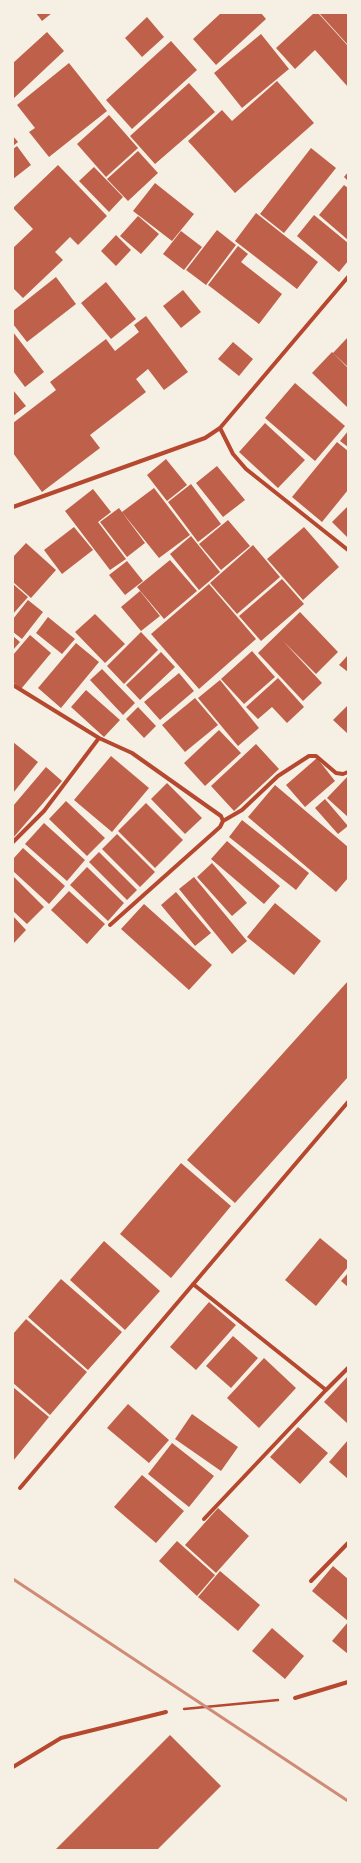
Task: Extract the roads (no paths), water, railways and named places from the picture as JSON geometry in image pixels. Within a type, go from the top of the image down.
[{"type":"street","points":[[13,507],[205,438],[220,428],[348,277]]},
{"type":"street","points":[[220,428],[233,454],[246,468],[348,550]]},
{"type":"street","points":[[13,685],[99,738],[132,753],[221,816],[223,821]]},
{"type":"street","points":[[13,842],[44,811],[99,738]]},
{"type":"street","points":[[110,926],[220,827],[223,821],[242,810],[278,776],[309,756],[316,756],[336,773],[343,774],[348,772]]},
{"type":"street","points":[[20,1488],[348,1102]]},
{"type":"street","points":[[194,1284],[326,1390]]},
{"type":"street","points":[[204,1519],[348,1368]]},
{"type":"street","points":[[311,1581],[348,1543]]},
{"type":"street","points":[[295,1698],[348,1682]]},
{"type":"street","points":[[13,1767],[61,1738],[166,1712]]},
{"type":"railway","points":[[13,1579],[348,1801]]}]
